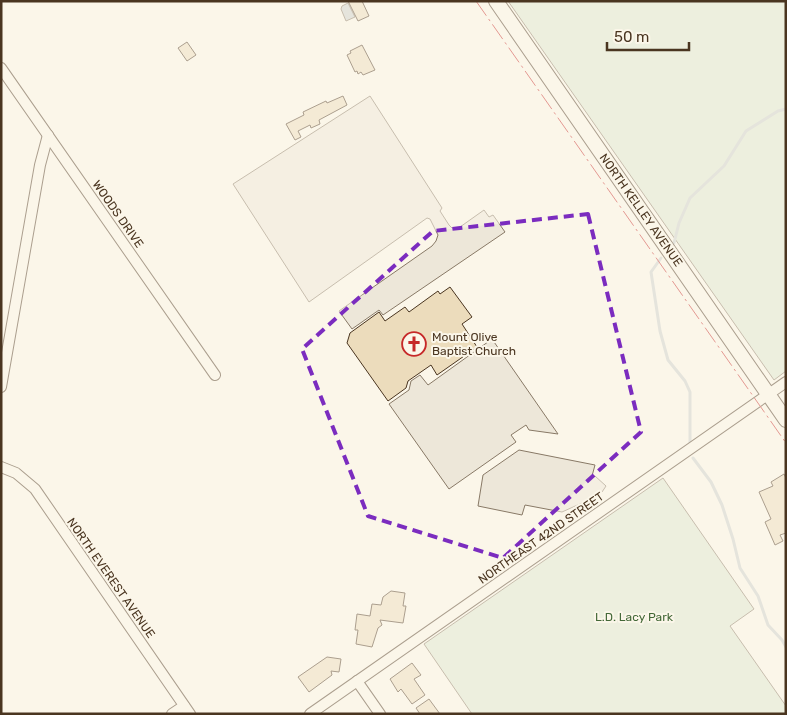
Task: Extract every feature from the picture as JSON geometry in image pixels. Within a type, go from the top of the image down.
[{"type":"street","name":"NORTH KELLEY AVENUE","points":[[496,1],[786,420]]},
{"type":"street","name":"WOODS DRIVE","points":[[1,68],[215,375]]},
{"type":"street","points":[[1,386],[40,165],[48,135]]},
{"type":"street","name":"NORTHEAST 42ND STREET","points":[[310,714],[786,382]]},
{"type":"street","name":"NORTH EVEREST AVENUE","points":[[1,467],[16,473],[35,489],[187,710]]},
{"type":"street","points":[[357,681],[380,714]]},
{"type":"street","points":[[172,714],[187,710]]},
{"type":"highlighted area","points":[[588,214],[641,432],[503,558],[368,516],[302,349],[433,231]]},
{"type":"green space","points":[[508,1],[786,1],[786,371],[774,380]]},
{"type":"green space","name":"L.D. Lacy Park","points":[[663,478],[754,609],[730,626],[786,706],[786,714],[472,714],[424,644]]},
{"type":"shaded area","points":[[348,3],[355,17],[346,21],[341,9],[342,6]]},
{"type":"shaded area","points":[[370,96],[442,208],[440,211],[449,225],[452,228],[460,227],[484,210],[489,217],[493,215],[505,232],[383,315],[379,310],[352,329],[339,311],[432,246],[438,235],[430,219],[427,218],[309,302],[233,184]]},
{"type":"shaded area","points":[[492,339],[558,434],[529,430],[526,425],[511,435],[516,442],[449,489],[389,404],[409,390],[411,381],[420,375],[428,385]]},
{"type":"shaded area","points":[[519,450],[595,465],[592,476],[595,476],[606,486],[602,492],[593,498],[562,512],[525,505],[522,515],[478,506],[483,475]]},
{"type":"building","points":[[348,1],[362,1],[369,16],[358,21]]},
{"type":"building","points":[[187,42],[196,55],[187,61],[178,48]]},
{"type":"building","points":[[362,45],[375,70],[363,75],[361,72],[358,74],[357,71],[355,72],[347,55],[351,53],[350,51]]},
{"type":"building","points":[[343,96],[347,105],[319,120],[320,124],[311,128],[310,125],[298,131],[301,137],[295,140],[286,124],[304,115],[303,112],[326,101],[327,103]]},
{"type":"building","points":[[450,287],[472,317],[462,324],[477,347],[437,375],[431,365],[408,381],[406,388],[388,401],[347,343],[350,333],[379,312],[385,321],[405,307],[409,312],[438,291],[440,294]]},
{"type":"building","points":[[784,474],[786,478],[786,533],[780,535],[783,541],[775,545],[765,522],[771,519],[759,492],[773,486],[771,482]]},
{"type":"building","points":[[391,591],[405,593],[403,606],[406,606],[403,623],[380,620],[382,625],[378,628],[372,647],[356,644],[358,630],[355,630],[357,614],[370,616],[372,604],[381,605],[383,597]]},
{"type":"building","points":[[327,657],[341,659],[339,672],[331,671],[332,675],[309,692],[298,677]]},
{"type":"building","points":[[412,663],[421,675],[414,679],[425,695],[412,704],[401,689],[398,692],[390,679]]},
{"type":"building","points":[[429,699],[440,714],[420,714],[416,708]]},
{"type":"waterway","points":[[674,243],[679,223],[690,198],[724,166],[746,131],[778,111],[786,109]]},
{"type":"waterway","points":[[661,258],[651,272],[660,331],[668,360],[685,381],[690,392],[690,443]]},
{"type":"waterway","points":[[693,458],[711,482],[722,505],[740,568],[758,596],[768,625],[786,647]]},
{"type":"power","points":[[476,1],[786,443]]},
{"type":"place","name":"Mount Olive Baptist Church","points":[[414,344]]}]
